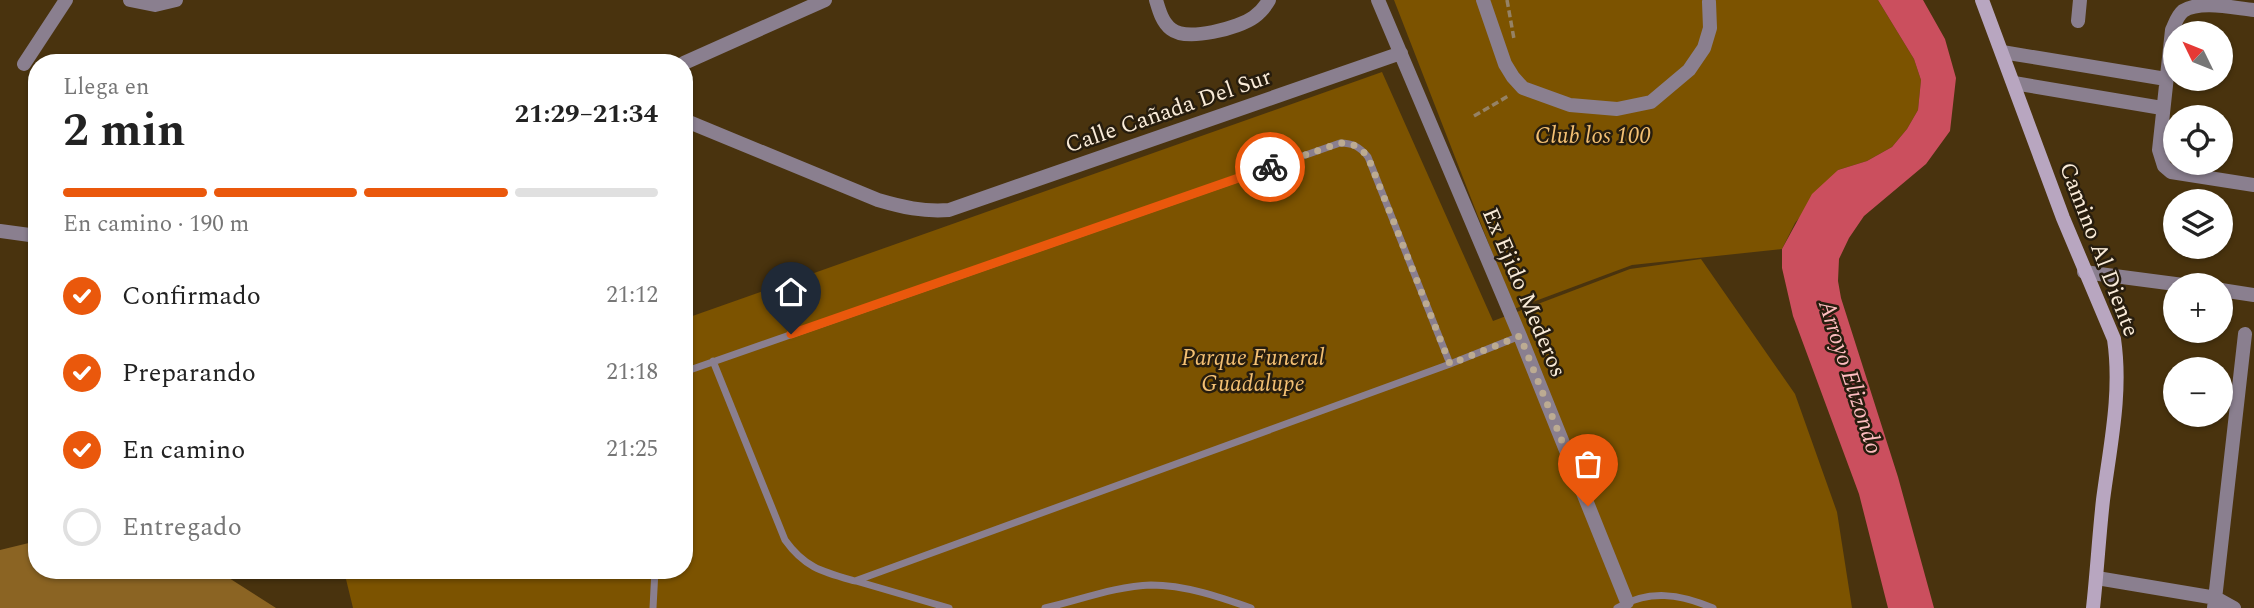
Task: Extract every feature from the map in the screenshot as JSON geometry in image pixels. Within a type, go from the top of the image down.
[{"type":"street","points":[[30,54],[65,0]]},
{"type":"street","points":[[130,0],[155,5],[177,0]]},
{"type":"street","points":[[693,59],[825,0]]},
{"type":"street","points":[[1156,0],[1163,19],[1172,30],[1191,36],[1244,23],[1262,11],[1269,0]]},
{"type":"street","name":"Ex Ejido Mederos","points":[[1378,0],[1520,336],[1625,606]]},
{"type":"street","points":[[1483,0],[1505,64],[1523,88],[1570,105],[1617,109],[1651,102],[1682,77],[1704,48],[1710,28],[1709,2]]},
{"type":"street","name":"Camino Al Diente","points":[[1982,0],[2084,272],[2110,324],[2117,356],[2117,399],[2093,608]]},
{"type":"street","points":[[2078,21],[2080,0]]},
{"type":"street","points":[[2177,21],[2184,10],[2196,6],[2254,10]]},
{"type":"street","points":[[2002,52],[2163,79]]},
{"type":"street","name":"Calle Cañada Del Sur","points":[[693,124],[878,200],[929,211],[949,210],[1401,53]]},
{"type":"street","points":[[24,64],[28,58]]},
{"type":"street","points":[[2014,83],[2162,108]]},
{"type":"street","points":[[2164,91],[2160,159],[2164,166],[2171,172],[2254,185]]},
{"type":"street","points":[[0,230],[28,235]]},
{"type":"street","points":[[2084,272],[2163,282]]},
{"type":"street","points":[[2233,292],[2254,295]]},
{"type":"street","points":[[2215,603],[2245,334]]},
{"type":"street","points":[[2096,578],[2234,608]]},
{"type":"lane","points":[[693,369],[1340,143],[1350,143],[1363,150],[1368,157],[1450,364]]},
{"type":"lane","points":[[855,581],[1520,336]]},
{"type":"lane","points":[[713,361],[785,540],[807,564],[821,571],[949,608]]},
{"type":"lane","points":[[653,608],[655,579]]},
{"type":"lane","points":[[1045,608],[1107,592],[1150,585],[1198,591],[1251,608]]},
{"type":"lane","points":[[1625,606],[1657,595],[1688,598],[1713,608]]},
{"type":"path","points":[[1474,116],[1523,88]]},
{"type":"green space","name":"Club los 100","points":[[1394,0],[1878,0],[1914,59],[1921,80],[1918,110],[1892,147],[1867,161],[1838,170],[1795,223],[1782,249],[1632,265],[1514,309]]},
{"type":"green space","name":"Parque Funeral Guadalupe","points":[[1382,72],[1493,321],[1630,269],[1701,259],[1795,394],[1837,512],[1852,608],[353,608],[346,579],[693,579],[693,316]]},
{"type":"shaded area","points":[[28,543],[28,579],[231,579],[276,608],[0,608],[0,550]]},
{"type":"water","name":"Arroyo Elizondo","points":[[1878,0],[1923,0],[1945,39],[1956,78],[1950,131],[1926,164],[1864,216],[1839,259],[1838,281],[1841,298],[1898,477],[1934,608],[1888,608],[1859,494],[1793,316],[1782,268],[1782,249],[1812,194],[1838,170],[1867,161],[1892,147],[1918,110],[1921,80],[1914,59]]},
{"type":"way so far","points":[[1270,167],[1340,143],[1350,143],[1363,150],[1450,364],[1520,336],[1588,506]]},
{"type":"route","points":[[791,334],[1270,167]]}]
